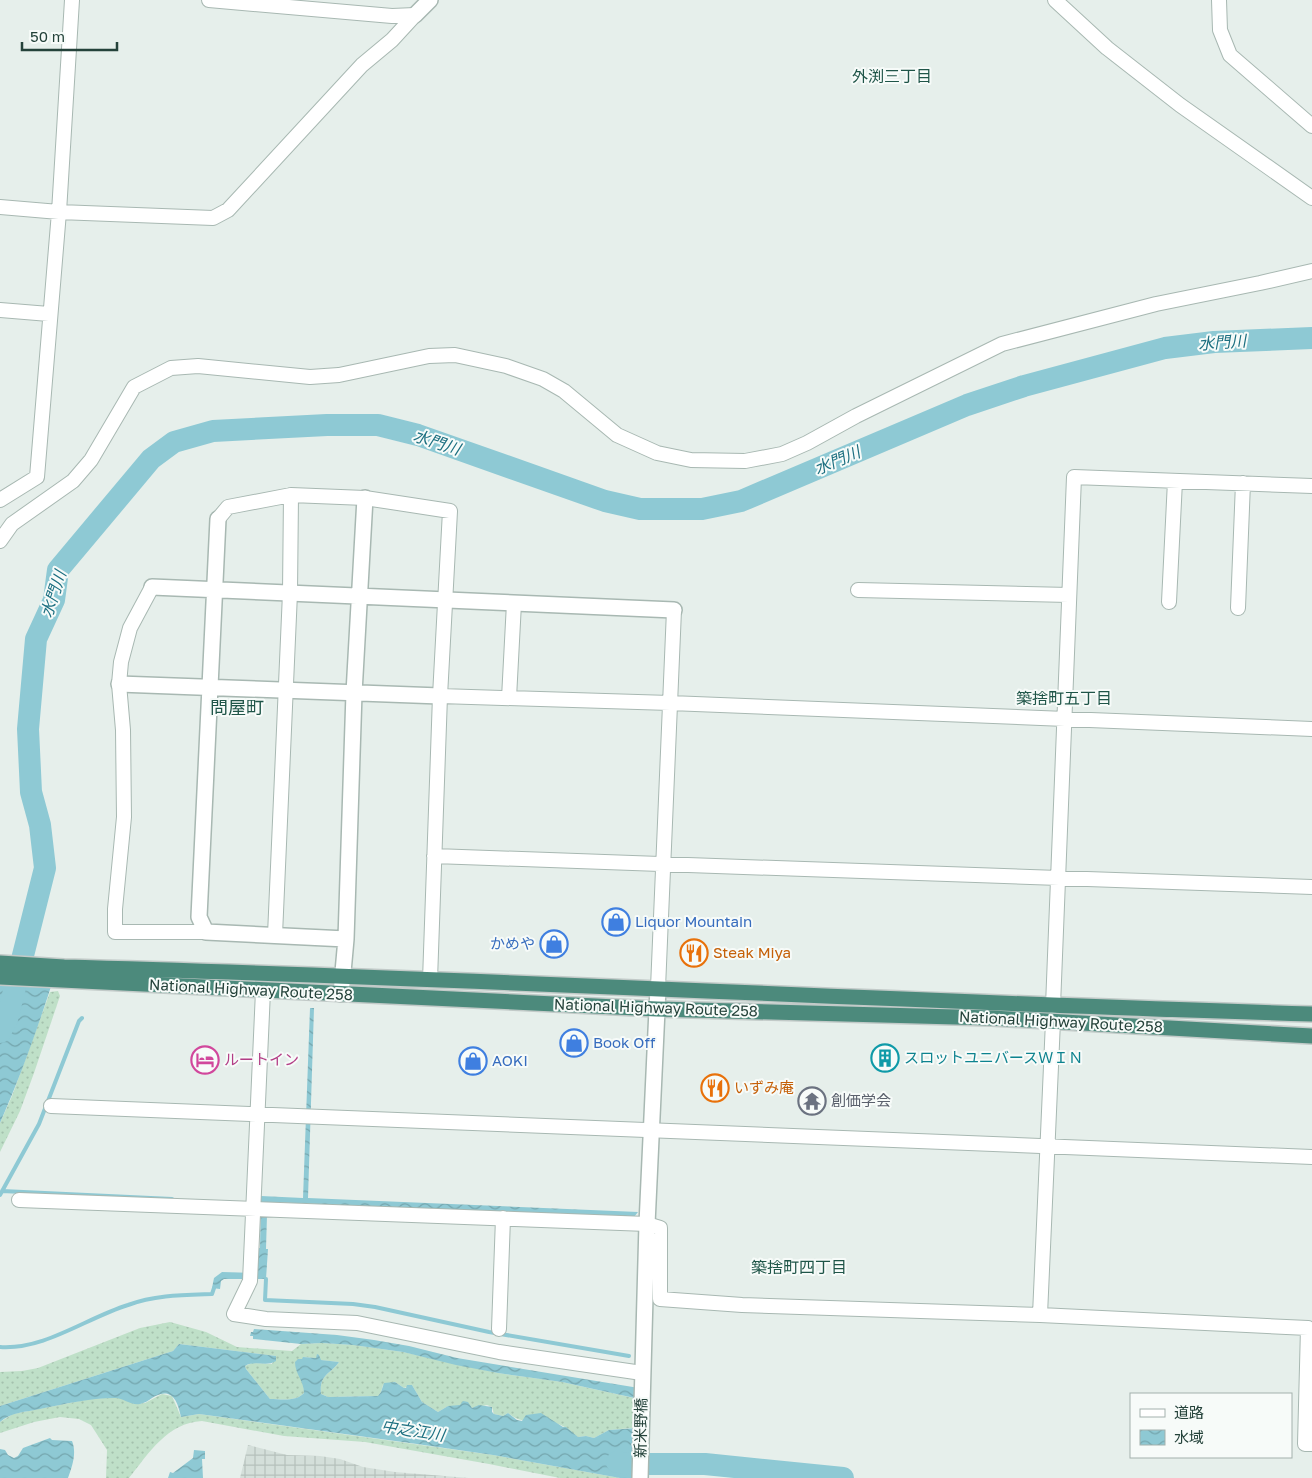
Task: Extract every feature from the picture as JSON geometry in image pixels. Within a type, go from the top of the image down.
[{"type":"highway","name":"National Highway Route 258","points":[[0,963],[63,974],[263,990],[657,1009],[992,1018],[1312,1036]]},
{"type":"highway","name":"National Highway Route 258","points":[[0,977],[63,974],[343,977],[658,988],[1053,1006],[1312,1014]]},
{"type":"street","points":[[0,500],[37,478],[49,314],[59,212],[72,0]]},
{"type":"street","points":[[209,0],[290,3],[392,16],[415,15]]},
{"type":"street","points":[[0,207],[59,212],[213,218],[228,210],[362,66],[392,40],[430,0]]},
{"type":"street","points":[[1055,0],[1107,48],[1180,105],[1312,198]]},
{"type":"street","points":[[1219,0],[1220,30],[1230,56],[1312,126]]},
{"type":"street","points":[[0,541],[12,524],[73,481],[91,460],[134,388],[171,368],[198,366],[310,377],[339,375],[429,356],[455,355],[506,366],[543,379],[564,391],[618,436],[657,452],[691,460],[745,461],[782,454],[807,443],[856,416],[1002,344],[1156,304],[1260,283],[1312,270]]},
{"type":"street","points":[[0,310],[49,314]]},
{"type":"street","points":[[1053,1006],[1074,477],[1312,486]]},
{"type":"street","points":[[1169,602],[1175,481]]},
{"type":"street","points":[[1238,608],[1242,484]]},
{"type":"street","points":[[275,935],[290,593],[291,495]]},
{"type":"street","points":[[206,932],[199,917],[218,519],[228,507],[291,495],[366,498],[450,511],[440,696],[430,980]]},
{"type":"street","points":[[341,994],[346,939],[354,693],[366,498]]},
{"type":"street","points":[[346,939],[206,932],[116,932],[115,909],[124,817],[123,730],[119,684],[120,662],[130,628],[152,587],[674,610],[658,988]]},
{"type":"street","points":[[858,590],[1068,596]]},
{"type":"street","points":[[509,698],[514,603]]},
{"type":"street","points":[[119,684],[440,696],[670,702],[1312,729]]},
{"type":"street","points":[[434,856],[1312,888]]},
{"type":"street","name":"新米野橋","points":[[640,1478],[647,1224],[658,988]]},
{"type":"street","points":[[263,990],[256,1115],[261,1209],[250,1274],[234,1314],[266,1319],[357,1323],[499,1352],[642,1376]]},
{"type":"street","points":[[1040,1315],[1053,1021]]},
{"type":"street","points":[[51,1106],[1312,1157]]},
{"type":"street","points":[[19,1200],[647,1224],[660,1228],[660,1299],[742,1305],[1040,1315],[1308,1328],[1305,1444],[1312,1444]]},
{"type":"street","points":[[499,1329],[503,1218]]},
{"type":"shaded area","points":[[248,1445],[287,1455],[340,1459],[363,1467],[395,1472],[469,1478],[240,1478]]},
{"type":"green space","points":[[58,991],[60,996],[34,1073],[20,1111],[0,1152],[0,1123],[12,1096],[50,992]]},
{"type":"green space","points":[[170,1322],[206,1332],[237,1347],[292,1351],[301,1344],[353,1345],[403,1352],[498,1373],[562,1382],[634,1398],[632,1428],[609,1430],[594,1438],[578,1437],[564,1427],[551,1422],[520,1420],[508,1413],[503,1416],[494,1414],[492,1407],[487,1405],[472,1408],[470,1406],[448,1406],[438,1412],[422,1402],[412,1385],[404,1388],[395,1382],[383,1385],[378,1396],[328,1397],[321,1394],[322,1382],[339,1362],[320,1360],[319,1355],[316,1358],[303,1357],[304,1393],[301,1396],[293,1399],[270,1399],[245,1366],[252,1363],[272,1364],[276,1356],[179,1344],[173,1351],[0,1406],[0,1372],[38,1368],[140,1328]]},
{"type":"green space","points":[[162,1394],[172,1396],[181,1417],[199,1414],[493,1455],[620,1478],[560,1478],[365,1442],[284,1436],[202,1421],[179,1427],[169,1433],[129,1478],[106,1478],[107,1450],[91,1425],[79,1419],[60,1417],[34,1422],[0,1433],[0,1422],[13,1414],[90,1399],[118,1397],[135,1404],[145,1403]]},
{"type":"water","points":[[0,971],[55,974],[29,1050],[0,1123]]},
{"type":"water","points":[[310,1008],[314,1008],[308,1198],[638,1212],[634,1217],[270,1202],[267,1215],[266,1249],[268,1249],[266,1279],[224,1279],[221,1281],[220,1289],[212,1288],[214,1278],[222,1272],[257,1273],[258,1248],[260,1248],[261,1196],[303,1198]]},
{"type":"water","points":[[254,1329],[337,1335],[409,1346],[457,1358],[639,1388],[639,1399],[562,1382],[456,1365],[403,1352],[353,1345],[301,1344],[253,1339],[253,1336],[250,1336]]},
{"type":"water","points":[[179,1344],[276,1356],[276,1361],[272,1363],[249,1364],[245,1366],[270,1399],[293,1399],[301,1396],[304,1393],[303,1385],[296,1370],[295,1362],[303,1357],[316,1358],[317,1354],[321,1360],[339,1362],[322,1382],[321,1394],[328,1397],[378,1396],[384,1383],[395,1382],[404,1388],[407,1385],[412,1385],[422,1402],[438,1412],[448,1406],[460,1405],[463,1401],[468,1402],[472,1408],[479,1405],[492,1407],[494,1414],[503,1416],[508,1413],[517,1420],[522,1421],[526,1415],[541,1413],[566,1427],[578,1437],[594,1438],[609,1430],[637,1428],[636,1478],[620,1478],[493,1455],[199,1414],[181,1417],[176,1400],[164,1393],[144,1403],[131,1403],[115,1398],[96,1399],[19,1413],[9,1416],[0,1422],[0,1406],[173,1351]]},
{"type":"water","points":[[50,1438],[52,1440],[72,1441],[74,1455],[68,1478],[0,1478],[0,1449],[5,1450],[8,1455],[14,1458],[18,1456],[23,1448]]},
{"type":"water","points":[[194,1450],[205,1451],[205,1459],[202,1459],[203,1478],[168,1478],[170,1472],[173,1473],[193,1458]]},
{"type":"waterway","name":"水門川","points":[[0,1032],[7,1019],[45,868],[40,825],[31,792],[28,729],[36,639],[54,600],[58,570],[151,459],[174,442],[213,431],[327,425],[378,425],[418,435],[605,501],[640,509],[702,509],[741,501],[967,405],[1024,386],[1165,348],[1214,342],[1312,338]]},
{"type":"waterway","points":[[0,1195],[39,1124],[79,1021],[82,1018]]},
{"type":"waterway","points":[[2,1191],[172,1199]]},
{"type":"waterway","points":[[266,1279],[265,1300],[353,1304],[375,1307],[489,1332],[629,1356]]},
{"type":"waterway","points":[[0,1347],[17,1347],[33,1344],[112,1311],[148,1299],[212,1294],[214,1288]]},
{"type":"waterway","name":"中之江川","points":[[617,1462],[630,1464],[705,1464],[843,1478]]},
{"type":"place","name":"Liquor Mountain","points":[[616,922]]},
{"type":"place","name":"かめや","points":[[554,944]]},
{"type":"place","name":"Steak Miya","points":[[694,953]]},
{"type":"place","name":"Book Off","points":[[574,1043]]},
{"type":"place","name":"スロットユニバースＷＩＮ","points":[[885,1058]]},
{"type":"place","name":"ルートイン","points":[[205,1060]]},
{"type":"place","name":"AOKI","points":[[473,1061]]},
{"type":"place","name":"いずみ庵","points":[[715,1088]]},
{"type":"place","name":"創価学会","points":[[812,1101]]},
{"type":"district","name":"外渕三丁目","points":[[892,76]]},
{"type":"district","name":"築捨町五丁目","points":[[1064,698]]},
{"type":"district","name":"問屋町","points":[[237,708]]},
{"type":"district","name":"築捨町四丁目","points":[[799,1267]]}]
